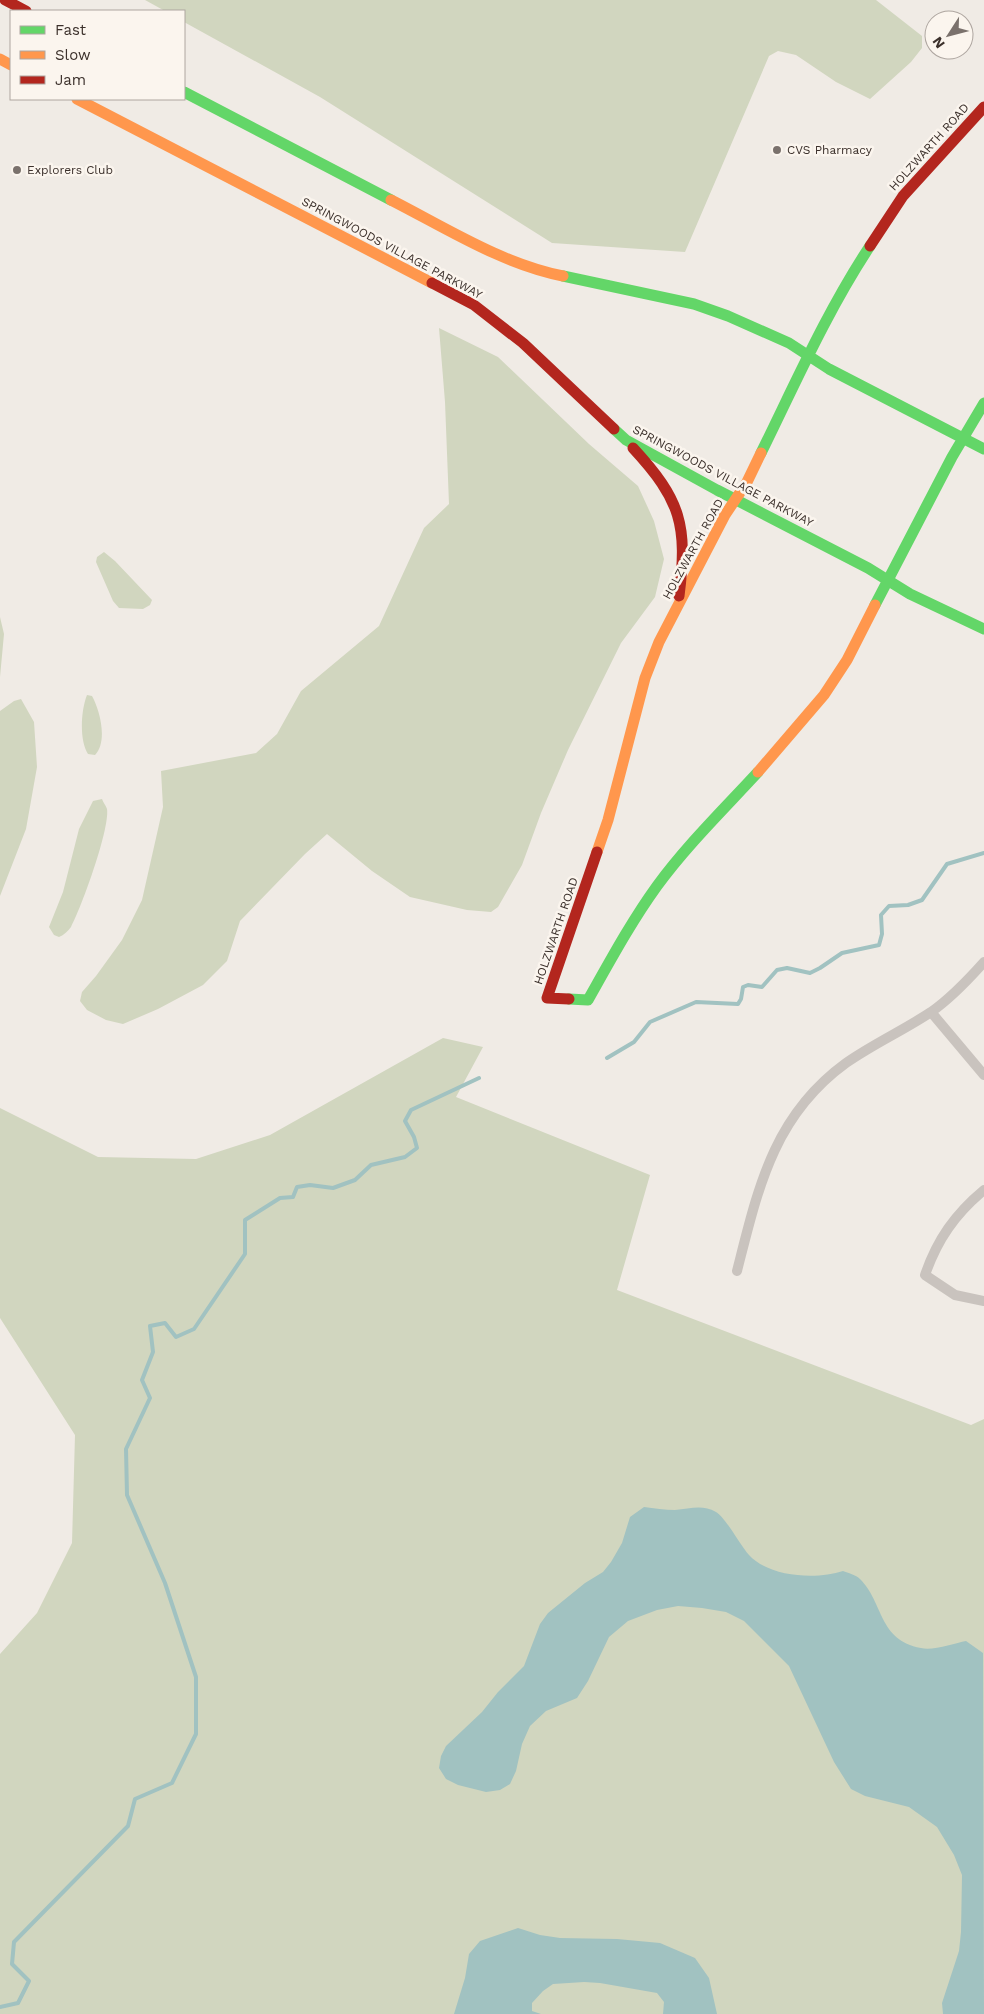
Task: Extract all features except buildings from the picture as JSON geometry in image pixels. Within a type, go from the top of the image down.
[{"type":"main road","points":[[5,0],[24,10]]},
{"type":"main road","points":[[185,93],[486,249],[537,271],[694,304],[728,316],[789,343],[837,373],[984,450]]},
{"type":"main road","name":"SPRINGWOODS VILLAGE PARKWAY","points":[[79,100],[474,305],[523,343],[626,440],[736,500],[868,568],[910,594],[984,629]]},
{"type":"main road","name":"HOLZWARTH ROAD","points":[[889,581],[847,660],[824,695],[782,746],[711,822],[663,879],[631,924],[588,1000],[547,998],[608,820],[645,678],[659,642],[725,515],[752,474],[809,356],[858,264],[903,196],[984,107]]},
{"type":"main road","points":[[889,581],[947,466],[984,402]]},
{"type":"main road","points":[[626,440],[661,480],[671,496],[677,512],[684,548],[677,606]]},
{"type":"street","points":[[737,1270],[758,1189],[772,1154],[792,1118],[821,1084],[846,1064],[931,1012],[951,996],[984,962]]},
{"type":"street","points":[[931,1012],[984,1075]]},
{"type":"street","points":[[984,1190],[966,1205],[951,1222],[932,1254],[925,1275],[955,1295],[984,1301]]},
{"type":"green space","points":[[145,0],[876,0],[922,36],[922,48],[911,62],[870,99],[836,82],[796,55],[778,51],[769,56],[685,252],[552,243],[320,97],[185,23],[185,10],[163,10]]},
{"type":"green space","points":[[439,328],[498,357],[589,444],[638,486],[654,521],[664,559],[655,597],[621,643],[568,750],[541,813],[522,865],[498,907],[491,912],[467,910],[410,897],[372,871],[327,834],[240,921],[227,961],[203,985],[158,1009],[123,1024],[106,1020],[87,1010],[80,1001],[82,992],[122,940],[142,900],[163,807],[161,771],[256,753],[277,734],[301,691],[379,626],[424,528],[449,504],[445,402]]},
{"type":"green space","points":[[104,552],[152,600],[150,605],[143,609],[119,608],[113,601],[96,562],[97,557]]},
{"type":"green space","points":[[0,617],[4,634],[0,677]]},
{"type":"green space","points":[[87,695],[92,696],[100,717],[101,742],[95,755],[88,754],[83,741],[82,717]]},
{"type":"green space","points":[[21,699],[34,722],[37,767],[26,829],[0,896],[0,711],[14,701]]},
{"type":"green space","points":[[102,799],[107,809],[107,819],[100,850],[71,927],[59,937],[54,935],[49,927],[63,892],[79,829],[93,801]]},
{"type":"green space","points":[[443,1038],[483,1047],[456,1097],[650,1175],[617,1290],[971,1425],[984,1419],[984,2014],[0,2014],[0,1654],[37,1613],[72,1543],[75,1435],[0,1318],[0,1108],[98,1157],[196,1159],[270,1135]]},
{"type":"water","points":[[644,1507],[671,1510],[706,1508],[716,1512],[749,1555],[768,1568],[793,1575],[820,1575],[843,1571],[854,1575],[868,1589],[889,1629],[907,1644],[926,1649],[966,1641],[983,1653],[984,2014],[943,2014],[942,2003],[959,1951],[962,1875],[954,1855],[937,1827],[909,1807],[865,1796],[851,1789],[834,1762],[789,1666],[744,1621],[726,1612],[678,1606],[657,1610],[628,1621],[609,1637],[588,1681],[577,1698],[546,1711],[530,1726],[522,1744],[516,1771],[510,1784],[500,1790],[486,1792],[458,1785],[446,1779],[439,1768],[441,1756],[446,1746],[482,1712],[498,1692],[524,1666],[540,1624],[548,1613],[585,1583],[603,1572],[622,1543],[630,1517]]},
{"type":"water","points":[[518,1928],[540,1935],[560,1938],[617,1939],[660,1943],[695,1958],[709,1978],[717,2014],[663,2014],[664,2002],[657,1993],[584,1982],[553,1984],[543,1991],[532,2003],[532,2011],[541,2014],[454,2014],[465,1978],[469,1954],[480,1941]]},
{"type":"waterway","points":[[607,1058],[634,1042],[650,1022],[696,1002],[738,1004],[743,987],[748,985],[762,987],[777,970],[787,968],[810,973],[842,953],[879,945],[882,934],[881,915],[889,906],[908,905],[922,900],[947,864],[984,853]]},
{"type":"waterway","points":[[0,2007],[18,2003],[29,1981],[12,1964],[14,1942],[128,1826],[135,1799],[172,1783],[196,1734],[196,1677],[165,1583],[127,1495],[126,1449],[150,1398],[142,1380],[153,1352],[150,1326],[165,1323],[176,1337],[194,1329],[245,1254],[245,1220],[280,1198],[293,1197],[297,1187],[310,1185],[333,1188],[355,1180],[371,1165],[405,1157],[417,1148],[414,1137],[405,1121],[411,1110],[479,1078]]},
{"type":"traffic: fast","points":[[185,93],[391,200]]},
{"type":"traffic: fast","points":[[761,453],[826,322],[870,246]]},
{"type":"traffic: fast","points":[[563,276],[694,304],[728,316],[789,343],[829,369],[984,449]]},
{"type":"traffic: fast","points":[[875,605],[952,457],[984,403]]},
{"type":"traffic: fast","points":[[614,429],[626,440],[717,490],[868,568],[910,594],[984,629]]},
{"type":"traffic: fast","points":[[569,999],[588,1000],[657,886],[693,842],[758,772]]},
{"type":"traffic: slow","points":[[0,59],[10,64]]},
{"type":"traffic: slow","points":[[79,100],[432,283]]},
{"type":"traffic: slow","points":[[391,200],[496,254],[518,263],[563,276]]},
{"type":"traffic: slow","points":[[597,852],[608,820],[645,678],[659,642],[725,515],[747,482],[761,453]]},
{"type":"traffic: slow","points":[[758,772],[824,695],[847,660],[875,605]]},
{"type":"traffic: jam","points":[[5,0],[24,10]]},
{"type":"traffic: jam","points":[[870,246],[903,196],[984,107]]},
{"type":"traffic: jam","points":[[432,283],[474,305],[523,343],[614,429]]},
{"type":"traffic: jam","points":[[633,448],[662,483],[677,515],[681,532],[682,550],[679,596]]},
{"type":"traffic: jam","points":[[569,999],[547,998],[597,852]]},
{"type":"place","name":"CVS Pharmacy","points":[[777,150]]},
{"type":"place","name":"Explorers Club","points":[[17,170]]}]
